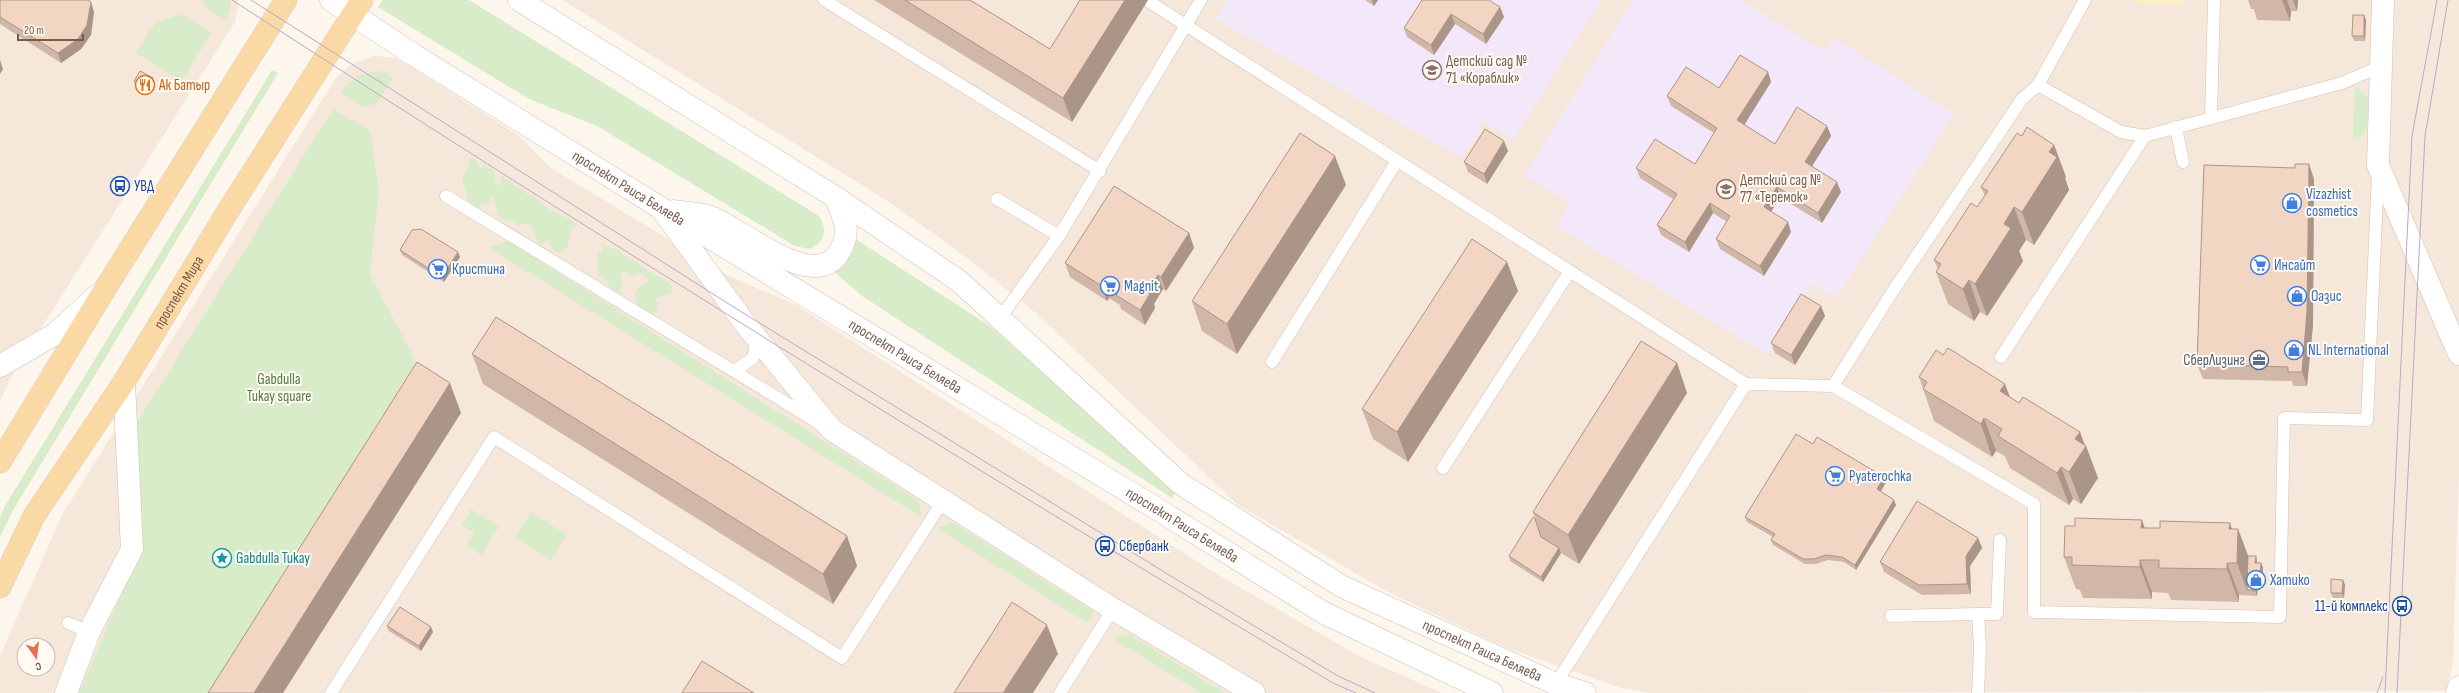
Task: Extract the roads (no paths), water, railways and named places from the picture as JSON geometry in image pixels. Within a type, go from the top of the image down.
[{"type":"main road","points":[[0,462],[105,289],[286,0]]},
{"type":"main road","name":"проспект Мира","points":[[0,587],[34,516],[124,382],[228,211],[358,7]]},
{"type":"street","name":"проспект Раиса Беляева","points":[[331,0],[358,7],[662,208],[1324,613],[1492,693]]},
{"type":"street","name":"проспект Раиса Беляева","points":[[519,0],[835,197],[959,281],[1001,317],[1181,484],[1341,586],[1554,688],[1585,693]]},
{"type":"street","points":[[2383,0],[2378,165],[2459,354]]},
{"type":"street","points":[[662,208],[710,217],[798,266],[819,266],[834,259],[843,246],[847,223],[835,197]]},
{"type":"street","points":[[662,208],[757,339],[832,430],[1113,609],[1254,693]]},
{"type":"street","points":[[0,366],[55,334],[105,289]]},
{"type":"street","points":[[66,693],[89,632],[132,549],[124,382]]},
{"type":"street","points":[[2457,693],[2459,687]]},
{"type":"lane","points":[[824,0],[1100,171]]},
{"type":"lane","points":[[1001,317],[1059,236],[1100,171],[1201,0]]},
{"type":"lane","points":[[1832,386],[1891,294],[2022,99],[2038,85],[2085,0]]},
{"type":"lane","points":[[2211,118],[2214,0]]},
{"type":"lane","points":[[1148,1],[1746,384],[1832,386],[2034,504],[2034,612],[2280,617],[2284,418],[2367,420],[2378,165]]},
{"type":"lane","points":[[2038,85],[2121,132],[2144,136],[2342,84],[2381,66]]},
{"type":"lane","points":[[2176,127],[2182,162]]},
{"type":"lane","points":[[2001,357],[2144,136]]},
{"type":"lane","points":[[1272,362],[1397,161]]},
{"type":"lane","points":[[446,196],[832,430]]},
{"type":"lane","points":[[997,199],[1059,236]]},
{"type":"lane","points":[[1443,468],[1570,272]]},
{"type":"lane","points":[[734,371],[753,358],[757,339]]},
{"type":"lane","points":[[1554,688],[1746,384]]},
{"type":"lane","points":[[331,693],[494,437],[842,658],[943,501]]},
{"type":"lane","points":[[1891,616],[1997,614],[2000,540]]},
{"type":"lane","points":[[1060,693],[1113,609]]},
{"type":"lane","points":[[1978,614],[1980,648],[1978,693]]},
{"type":"lane","points":[[68,623],[89,632]]},
{"type":"tram line","points":[[232,0],[505,175],[779,347],[1194,600],[1333,683],[1356,693]]},
{"type":"tram line","points":[[251,0],[732,306],[1174,578],[1338,676],[1375,693]]},
{"type":"tram line","points":[[2385,693],[2412,136],[2437,0]]},
{"type":"tram line","points":[[2397,693],[2425,136],[2448,0]]},
{"type":"tram line","points":[[2377,693],[2383,677]]},
{"type":"place","name":"Детский сад № 71 «Кораблик»","points":[[1432,70]]},
{"type":"place","name":"Ак Батыр","points":[[145,85]]},
{"type":"place","name":"УВД","points":[[120,186]]},
{"type":"place","name":"Детский сад № 77 «Теремок»","points":[[1726,189]]},
{"type":"place","name":"Vizazhist cosmetics","points":[[2292,203]]},
{"type":"place","name":"Инсайт","points":[[2260,265]]},
{"type":"place","name":"Кристина","points":[[438,269]]},
{"type":"place","name":"Magnit","points":[[1110,286]]},
{"type":"place","name":"Оазис","points":[[2297,296]]},
{"type":"place","name":"NL International","points":[[2294,350]]},
{"type":"place","name":"СберЛизинг","points":[[2259,360]]},
{"type":"place","name":"Pyaterochka","points":[[1835,476]]},
{"type":"place","name":"Сбербанк","points":[[1105,546]]},
{"type":"place","name":"Gabdulla Tukay","points":[[222,558]]},
{"type":"place","name":"Хатико","points":[[2256,580]]},
{"type":"place","name":"11-й комплекс","points":[[2402,606]]},
{"type":"park label","name":"Gabdulla Tukay square","points":[[279,388]]}]
